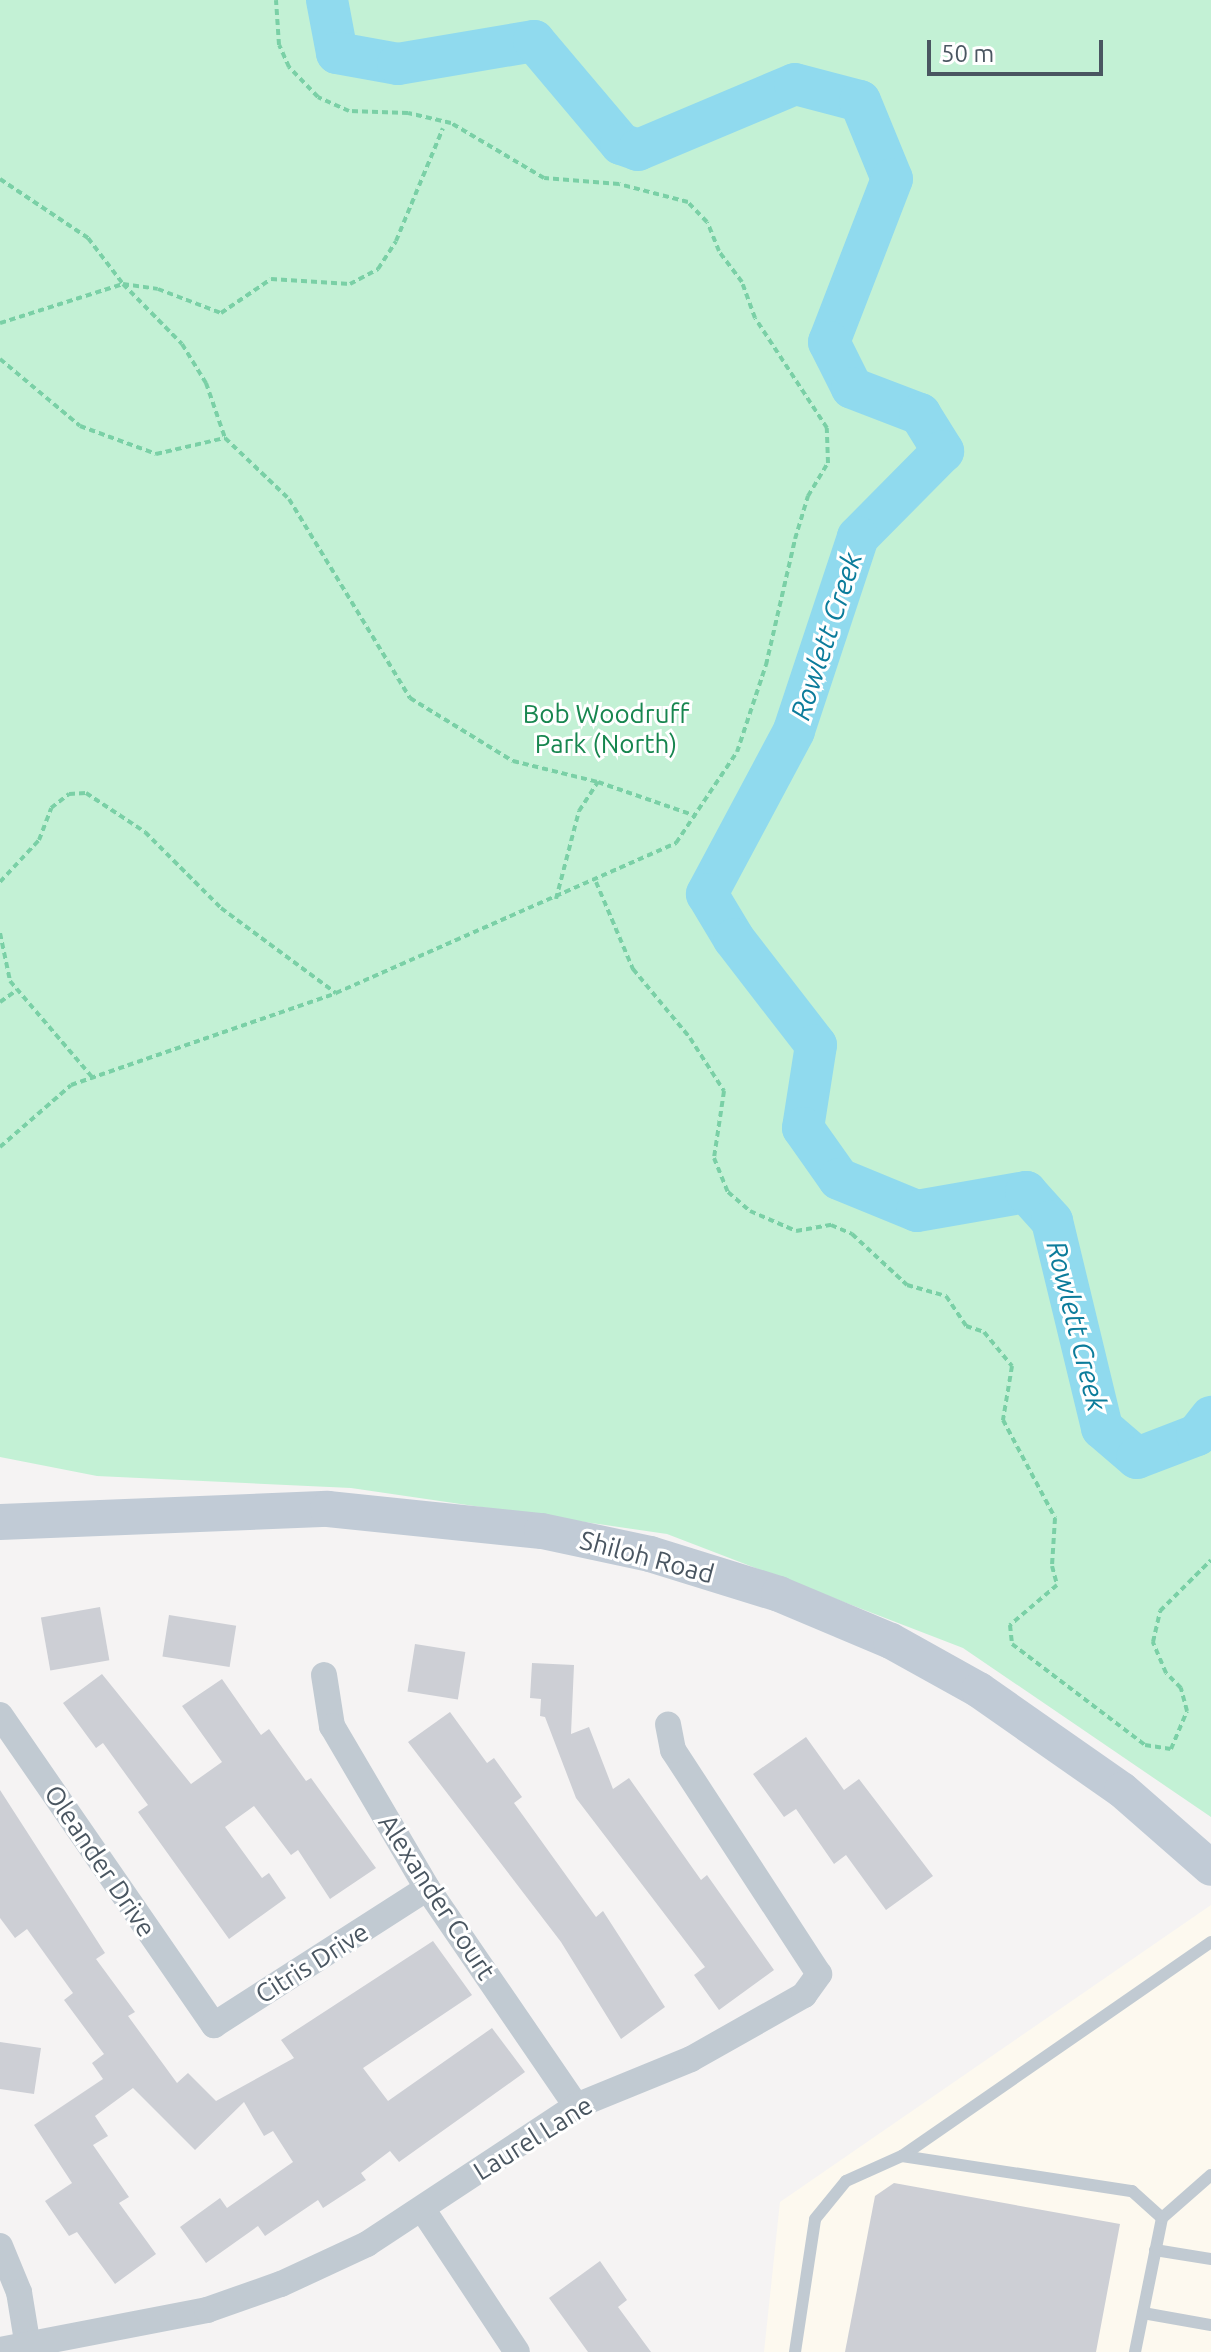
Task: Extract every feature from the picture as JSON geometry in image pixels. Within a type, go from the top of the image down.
[{"type":"main road","name":"Shiloh Road","points":[[0,1522],[328,1509],[542,1531],[650,1554],[779,1594],[891,1641],[942,1669],[1037,1726],[1122,1790],[1211,1868]]},
{"type":"street","name":"Alexander Court","points":[[324,1675],[332,1726],[427,1888],[576,2106]]},
{"type":"street","name":"Oleander Drive","points":[[0,1715],[200,2008]]},
{"type":"street","name":"Laurel Lane","points":[[0,2350],[27,2341],[207,2310],[310,2271],[423,2210],[576,2106],[691,2059],[804,1995],[819,1974],[673,1750],[666,1736],[668,1724]]},
{"type":"street","name":"Citris Drive","points":[[200,2008],[214,2025],[427,1888]]},
{"type":"street","points":[[423,2210],[517,2352]]},
{"type":"street","points":[[0,2246],[19,2292],[27,2341]]},
{"type":"lane","points":[[795,2352],[815,2219],[846,2181],[902,2156],[1211,1942]]},
{"type":"lane","points":[[902,2156],[1132,2191],[1162,2218]]},
{"type":"lane","points":[[1135,2352],[1162,2218],[1211,2175]]},
{"type":"lane","points":[[1155,2250],[1211,2259]]},
{"type":"lane","points":[[1143,2313],[1211,2325]]},
{"type":"path","points":[[0,1147],[71,1085],[336,993],[596,882],[676,843],[697,817],[737,752],[766,665],[808,496],[828,463],[827,428],[755,318],[742,282],[719,251],[707,222],[688,202],[619,184],[544,178],[451,123],[408,113],[349,111],[318,97],[289,67],[279,45],[276,0]]},
{"type":"path","points":[[0,323],[123,284],[158,289],[221,313],[271,279],[350,284],[378,269],[396,241],[443,128]]},
{"type":"path","points":[[0,179],[88,238],[123,284],[182,344],[206,383],[225,438],[289,499],[410,698],[513,761],[598,782],[697,817]]},
{"type":"path","points":[[0,359],[80,426],[156,454],[225,438]]},
{"type":"path","points":[[556,899],[579,811],[598,782]]},
{"type":"path","points":[[0,882],[39,840],[51,808],[69,794],[86,793],[124,815],[221,908],[336,993]]},
{"type":"path","points":[[596,882],[633,969],[690,1038],[724,1091],[714,1158],[728,1192],[750,1211],[796,1231],[831,1225],[852,1234],[907,1285],[946,1296],[966,1326],[984,1332],[1012,1366],[1003,1420],[1055,1518],[1052,1566],[1057,1585],[1010,1625],[1012,1644],[1145,1745],[1171,1749],[1187,1711],[1181,1688],[1166,1673],[1153,1642],[1160,1611],[1211,1560]]},
{"type":"path","points":[[0,933],[4,966],[17,990],[92,1077]]},
{"type":"path","points":[[0,1002],[17,990]]},
{"type":"shaded area","points":[[1211,1905],[1211,2352],[764,2352],[780,2202]]},
{"type":"green space","name":"Bob Woodruff Park (North)","points":[[0,0],[1211,0],[1211,1817],[963,1648],[667,1534],[351,1488],[97,1476],[0,1457]]},
{"type":"building","points":[[100,1607],[109,1660],[50,1671],[41,1617]]},
{"type":"building","points":[[169,1615],[236,1626],[230,1667],[162,1656]]},
{"type":"building","points":[[415,1644],[465,1652],[458,1699],[407,1691]]},
{"type":"building","points":[[532,1663],[574,1665],[571,1734],[589,1727],[613,1789],[629,1778],[701,1880],[707,1875],[774,1970],[719,2010],[694,1975],[705,1967],[576,1798],[545,1717],[540,1716],[541,1699],[530,1698]]},
{"type":"building","points":[[102,1674],[191,1784],[222,1762],[182,1706],[222,1679],[261,1735],[269,1729],[306,1781],[311,1778],[376,1868],[330,1899],[298,1850],[291,1855],[254,1806],[225,1827],[262,1878],[269,1873],[286,1898],[229,1939],[138,1812],[148,1805],[103,1743],[96,1748],[63,1703]]},
{"type":"building","points":[[450,1712],[487,1763],[494,1758],[522,1797],[514,1803],[596,1917],[603,1911],[665,2007],[621,2039],[561,1942],[408,1742]]},
{"type":"building","points":[[806,1737],[844,1790],[859,1779],[933,1876],[886,1910],[846,1855],[834,1864],[796,1809],[784,1817],[753,1774]]},
{"type":"building","points":[[0,1790],[105,1953],[96,1959],[135,2012],[128,2016],[177,2083],[188,2073],[216,2101],[294,2058],[281,2040],[433,1941],[472,1995],[363,2068],[388,2101],[492,2028],[525,2072],[399,2162],[390,2151],[361,2173],[366,2180],[323,2208],[318,2200],[265,2236],[258,2226],[206,2263],[180,2227],[220,2198],[227,2208],[293,2162],[273,2131],[264,2136],[244,2102],[195,2150],[133,2088],[95,2116],[108,2136],[93,2145],[129,2197],[119,2203],[156,2254],[115,2284],[77,2232],[69,2236],[45,2201],[72,2183],[34,2125],[103,2079],[92,2063],[104,2054],[64,2000],[73,1993],[27,1929],[15,1938],[0,1918]]},
{"type":"building","points":[[0,2042],[41,2048],[34,2094],[0,2089]]},
{"type":"building","points":[[894,2183],[1120,2224],[1096,2352],[845,2352],[875,2196]]},
{"type":"building","points":[[600,2261],[627,2300],[618,2307],[651,2352],[588,2352],[549,2298]]},
{"type":"waterway","name":"Rowlett Creek","points":[[327,0],[337,53],[398,64],[534,41],[621,144],[638,150],[795,84],[860,101],[892,179],[829,342],[852,388],[920,414],[943,451],[858,537],[794,731],[707,894],[734,939],[816,1045],[803,1128],[839,1179],[917,1211],[1026,1192],[1052,1221],[1102,1428],[1137,1458],[1197,1435],[1211,1417]]}]
